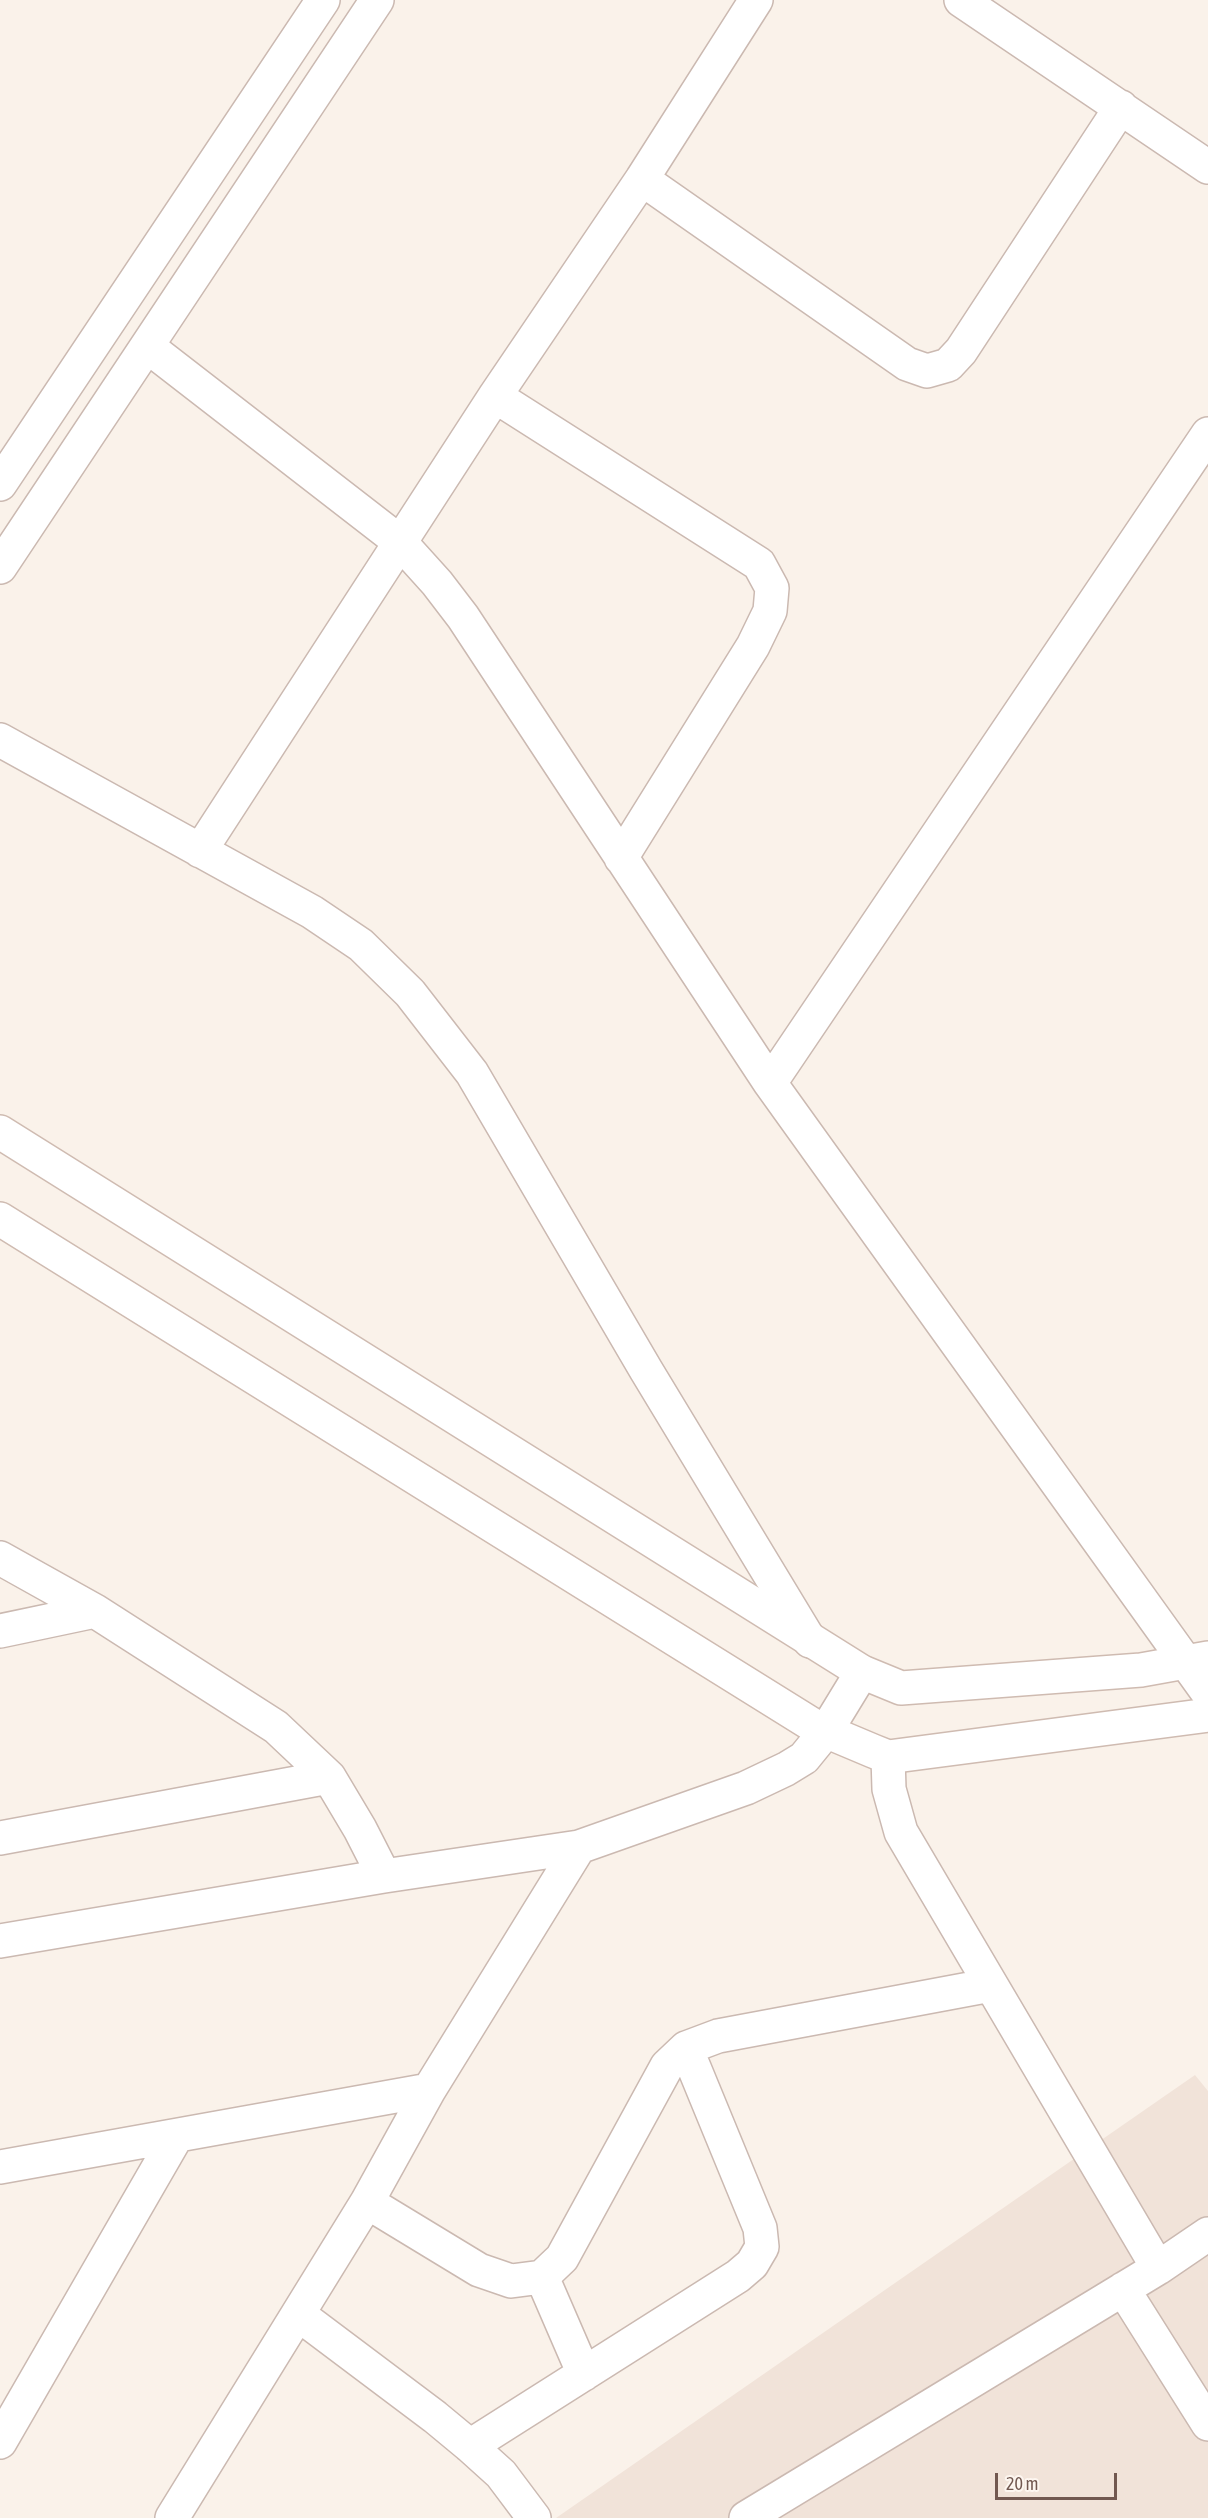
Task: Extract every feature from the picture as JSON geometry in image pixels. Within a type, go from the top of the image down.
[{"type":"street","points":[[0,484],[323,0]]},
{"type":"street","points":[[0,567],[377,0]]},
{"type":"street","points":[[200,850],[495,396],[642,179],[756,0]]},
{"type":"street","points":[[961,0],[1208,166]]},
{"type":"street","points":[[642,179],[907,364],[927,371],[948,365],[961,351],[1121,107]]},
{"type":"street","points":[[147,345],[400,542],[437,583],[463,617],[770,1083],[1196,1661],[1208,1693]]},
{"type":"street","points":[[495,396],[759,564],[772,588],[770,611],[753,646],[621,858]]},
{"type":"street","points":[[770,1083],[1208,434]]},
{"type":"street","points":[[0,740],[312,912],[361,945],[410,993],[472,1073],[646,1370],[810,1641]]},
{"type":"street","points":[[0,1132],[862,1672],[902,1688],[1141,1670],[1196,1661]]},
{"type":"street","points":[[0,1219],[816,1727],[888,1757],[1208,1715]]},
{"type":"street","points":[[0,1558],[95,1611],[276,1727],[329,1777],[360,1829],[384,1876]]},
{"type":"street","points":[[0,1631],[95,1611]]},
{"type":"street","points":[[0,1941],[384,1876],[579,1847],[756,1784],[804,1758],[826,1731],[862,1672]]},
{"type":"street","points":[[888,1757],[889,1789],[901,1832],[1158,2268]]},
{"type":"street","points":[[0,1838],[329,1777]]},
{"type":"street","points":[[172,2518],[367,2202],[429,2090],[579,1847]]},
{"type":"street","points":[[367,2202],[479,2270],[512,2281],[542,2277],[562,2258],[667,2066],[686,2048],[718,2036],[991,1985]]},
{"type":"street","points":[[470,2446],[738,2276],[752,2264],[762,2247],[760,2228],[686,2048]]},
{"type":"street","points":[[0,2167],[429,2090]]},
{"type":"street","points":[[0,2442],[176,2137]]},
{"type":"street","points":[[746,2518],[1158,2268],[1208,2234]]},
{"type":"street","points":[[542,2277],[584,2374]]},
{"type":"street","points":[[1123,2289],[1208,2424]]},
{"type":"street","points":[[298,2314],[470,2446],[501,2474],[534,2518]]},
{"type":"shaded area","points":[[1195,2075],[1208,2091],[1208,2518],[556,2518]]}]
